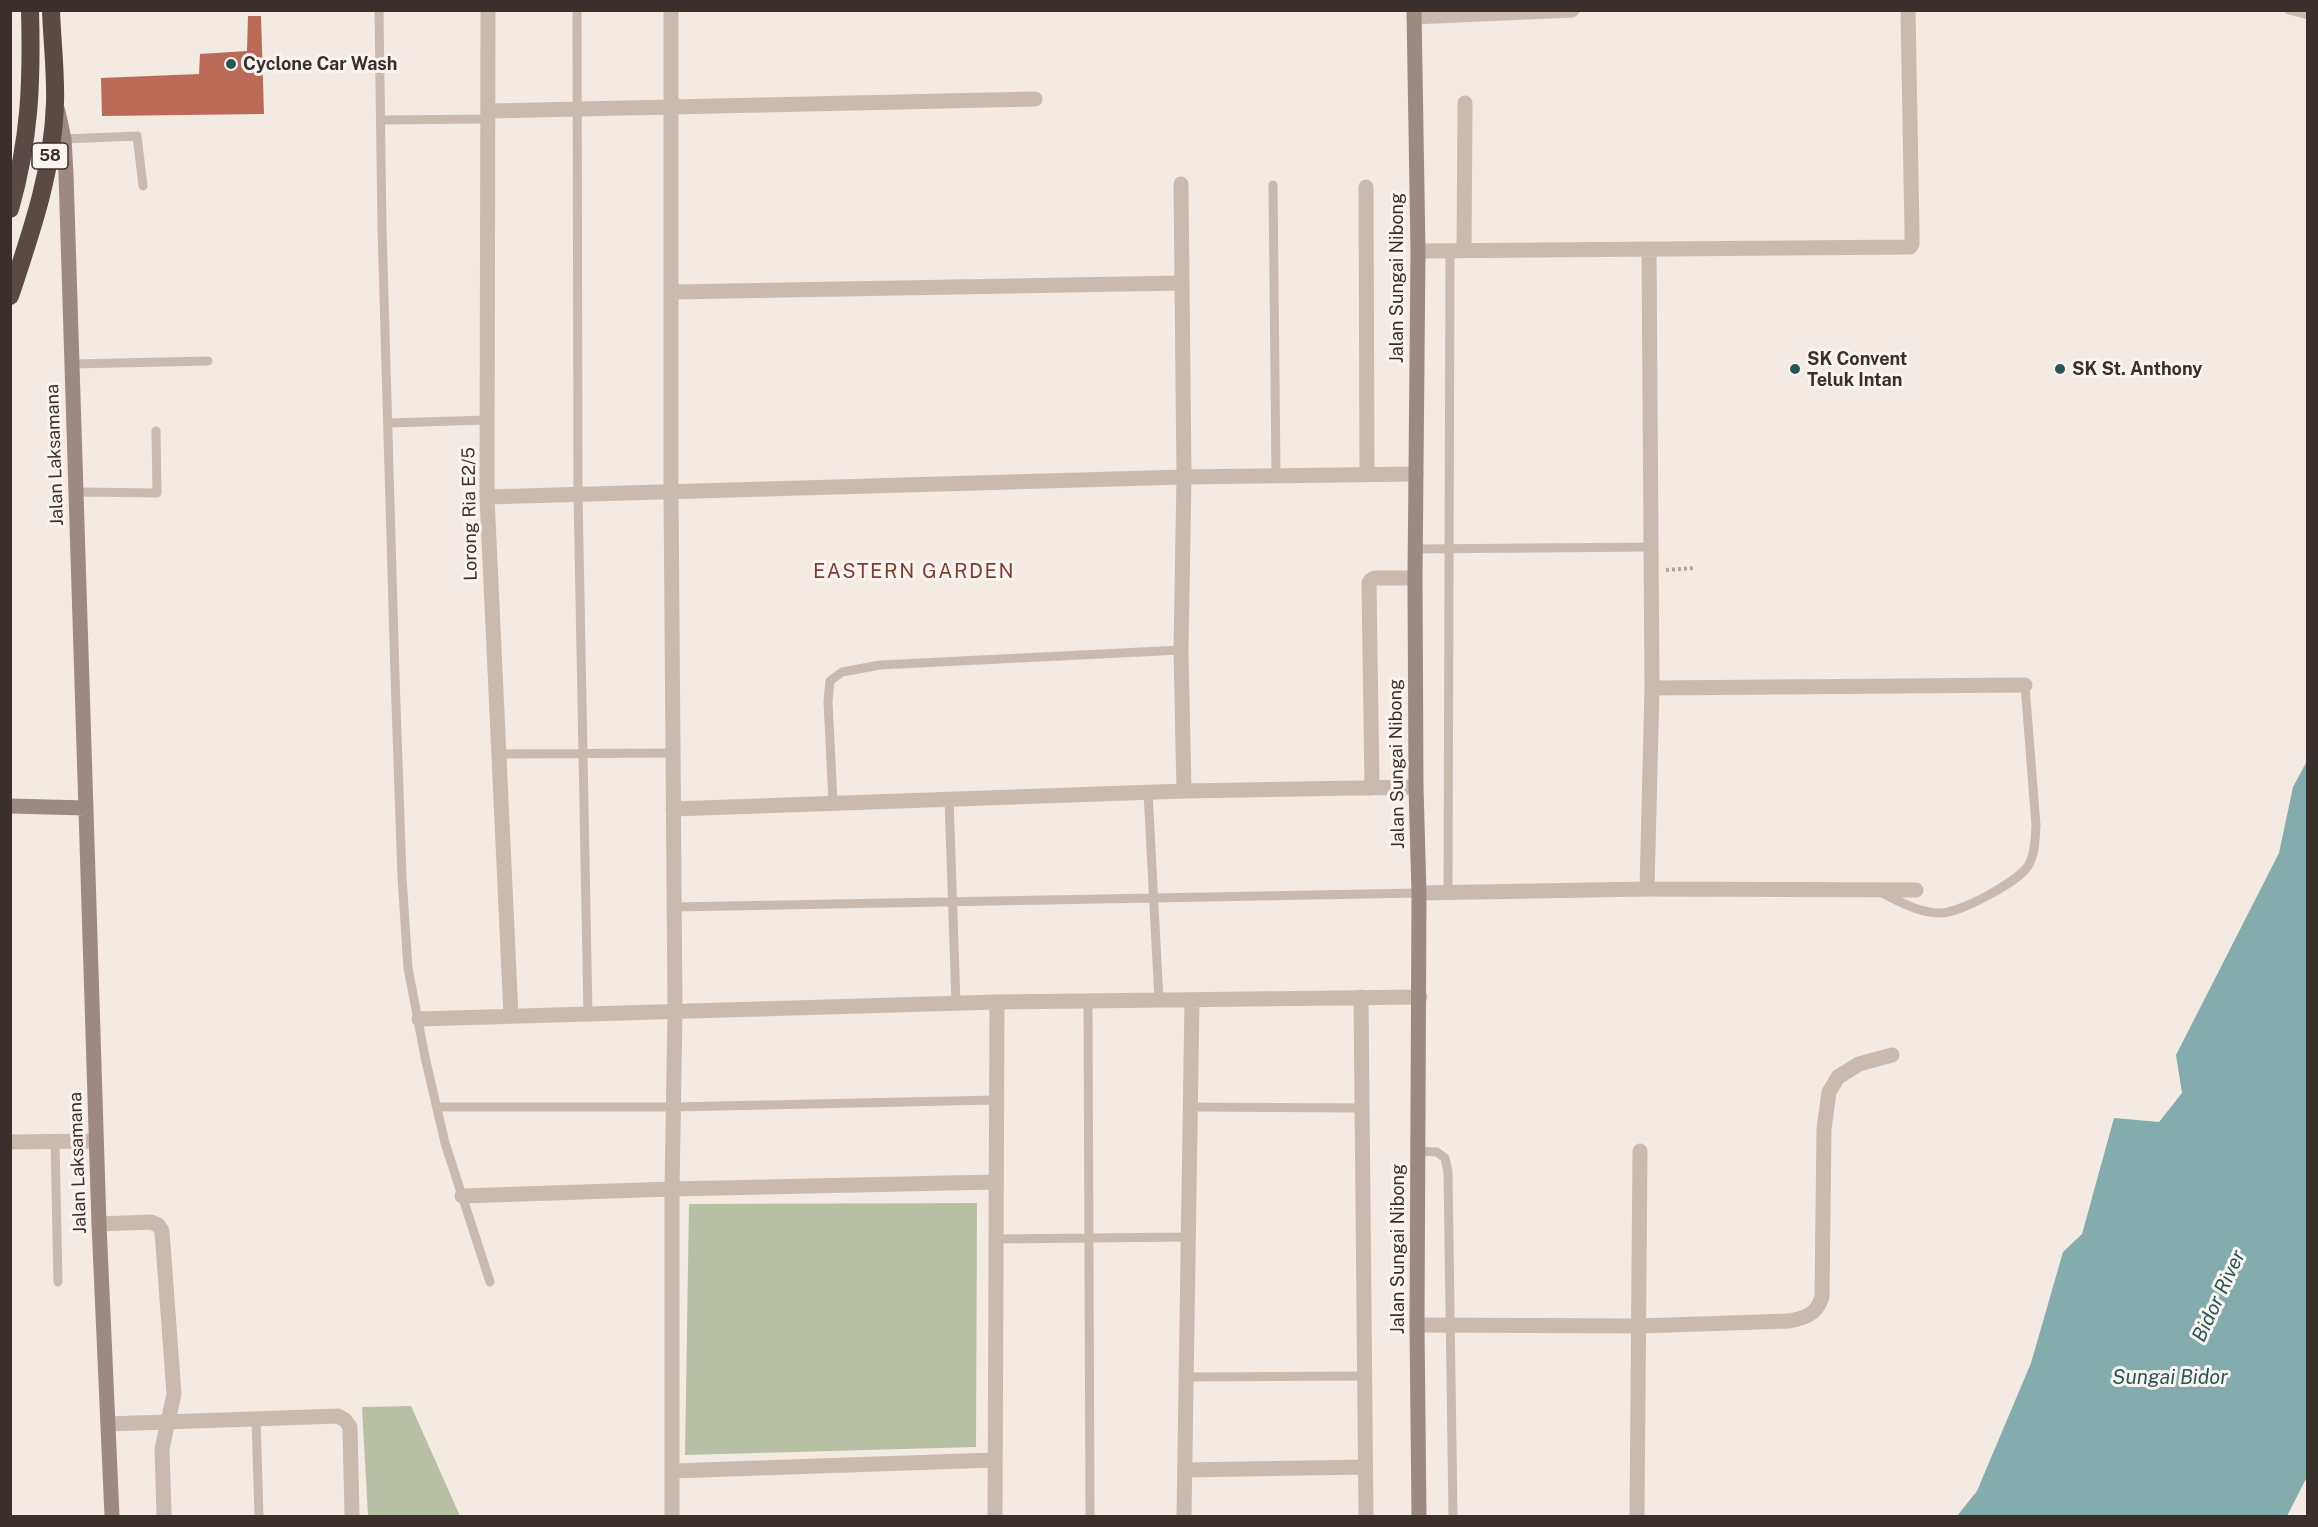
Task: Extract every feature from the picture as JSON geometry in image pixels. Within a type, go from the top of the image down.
[{"type":"highway","name":"58","points":[[10,209],[28,124],[31,87],[30,10]]},
{"type":"highway","name":"58","points":[[10,296],[34,224],[50,157],[55,102],[51,10]]},
{"type":"street","name":"Lorong Ria E2/5","points":[[488,10],[487,497],[511,1016]]},
{"type":"street","points":[[671,10],[671,491],[675,1012],[672,1189],[672,1516]]},
{"type":"street","points":[[1414,14],[1572,10]]},
{"type":"street","points":[[1418,251],[1910,247],[1912,244],[1908,10]]},
{"type":"street","name":"Jalan Sungai Nibong","points":[[1414,14],[1418,251],[1415,578],[1420,997],[1417,1325],[1419,1516]]},
{"type":"street","points":[[489,115],[671,107],[1035,99]]},
{"type":"street","name":"Jalan Laksamana","points":[[55,102],[64,139],[96,1141],[112,1516]]},
{"type":"street","points":[[1457,251],[1465,103]]},
{"type":"street","points":[[1181,184],[1184,477],[1181,650],[1184,791]]},
{"type":"street","points":[[1366,187],[1367,473]]},
{"type":"street","points":[[1647,889],[1652,687],[1649,249]]},
{"type":"street","points":[[672,292],[1181,283]]},
{"type":"street","points":[[487,497],[1184,477],[1416,474]]},
{"type":"street","points":[[1372,788],[1369,583],[1375,578],[1415,578]]},
{"type":"street","points":[[1652,687],[2025,685]]},
{"type":"street","points":[[673,809],[1148,792],[1416,787]]},
{"type":"street","points":[[10,807],[86,808]]},
{"type":"street","points":[[1419,892],[1647,889],[1916,890]]},
{"type":"street","points":[[1361,997],[1366,1516]]},
{"type":"street","points":[[419,1019],[997,1002],[1420,997]]},
{"type":"street","points":[[1184,1516],[1192,1001]]},
{"type":"street","points":[[995,1516],[997,1002]]},
{"type":"street","points":[[1417,1325],[1640,1326],[1790,1322],[1808,1317],[1820,1305],[1822,1297],[1824,1129],[1829,1092],[1838,1077],[1859,1064],[1892,1055]]},
{"type":"street","points":[[10,1142],[96,1141]]},
{"type":"street","points":[[1637,1516],[1640,1151]]},
{"type":"street","points":[[462,1196],[996,1182]]},
{"type":"street","points":[[99,1224],[151,1222],[158,1225],[162,1232],[174,1394],[162,1449],[164,1516]]},
{"type":"street","points":[[108,1424],[338,1416],[350,1427],[352,1516]]},
{"type":"street","points":[[672,1471],[994,1460]]},
{"type":"street","points":[[1185,1470],[1365,1467]]},
{"type":"lane","points":[[379,10],[388,423],[402,877],[408,968],[445,1143],[490,1282]]},
{"type":"lane","points":[[577,10],[578,494],[588,1014]]},
{"type":"lane","points":[[2289,10],[2307,15]]},
{"type":"lane","points":[[381,120],[489,115]]},
{"type":"lane","points":[[64,139],[136,136],[143,186]]},
{"type":"lane","points":[[1273,185],[1276,475]]},
{"type":"lane","points":[[1448,892],[1449,549],[1457,251]]},
{"type":"lane","points":[[72,364],[208,361]]},
{"type":"lane","points":[[388,423],[488,420]]},
{"type":"lane","points":[[76,492],[157,493],[156,431]]},
{"type":"lane","points":[[1415,549],[1651,547]]},
{"type":"lane","points":[[833,802],[828,701],[831,681],[842,672],[880,665],[1181,650]]},
{"type":"lane","points":[[1875,890],[1914,909],[1941,914],[1960,910],[2013,879],[2028,867],[2034,849],[2036,826],[2025,685]]},
{"type":"lane","points":[[499,754],[673,753]]},
{"type":"lane","points":[[1148,792],[1159,1000]]},
{"type":"lane","points":[[949,799],[956,1003]]},
{"type":"lane","points":[[674,907],[1419,892]]},
{"type":"lane","points":[[1088,1000],[1090,1516]]},
{"type":"lane","points":[[437,1107],[673,1107],[996,1100]]},
{"type":"lane","points":[[1189,1107],[1362,1108]]},
{"type":"lane","points":[[55,1142],[58,1282]]},
{"type":"lane","points":[[1418,1151],[1437,1152],[1445,1158],[1448,1172],[1453,1516]]},
{"type":"lane","points":[[995,1239],[1187,1237]]},
{"type":"lane","points":[[1186,1377],[1364,1376]]},
{"type":"lane","points":[[256,1420],[259,1516]]},
{"type":"path","points":[[1651,570],[1695,568]]},
{"type":"green space","points":[[977,1203],[976,1447],[685,1455],[689,1204]]},
{"type":"green space","points":[[411,1406],[460,1516],[368,1516],[362,1407]]},
{"type":"water","name":"Sungai Bidor","points":[[2307,761],[2307,1477],[2287,1516],[1957,1516],[1977,1491],[2031,1363],[2063,1252],[2082,1234],[2114,1118],[2159,1122],[2182,1093],[2176,1055],[2279,853],[2293,787]]},
{"type":"building","name":"Cyclone Car Wash","points":[[248,16],[261,16],[264,114],[102,116],[101,78],[199,74],[200,54],[247,51]]},
{"type":"place","name":"Cyclone Car Wash","points":[[231,64]]},
{"type":"place","name":"SK Convent Teluk Intan","points":[[1795,369]]},
{"type":"place","name":"SK St. Anthony","points":[[2060,369]]},
{"type":"district","name":"EASTERN GARDEN","points":[[914,572]]},
{"type":"water label","name":"Bidor River","points":[[2219,1296]]}]
